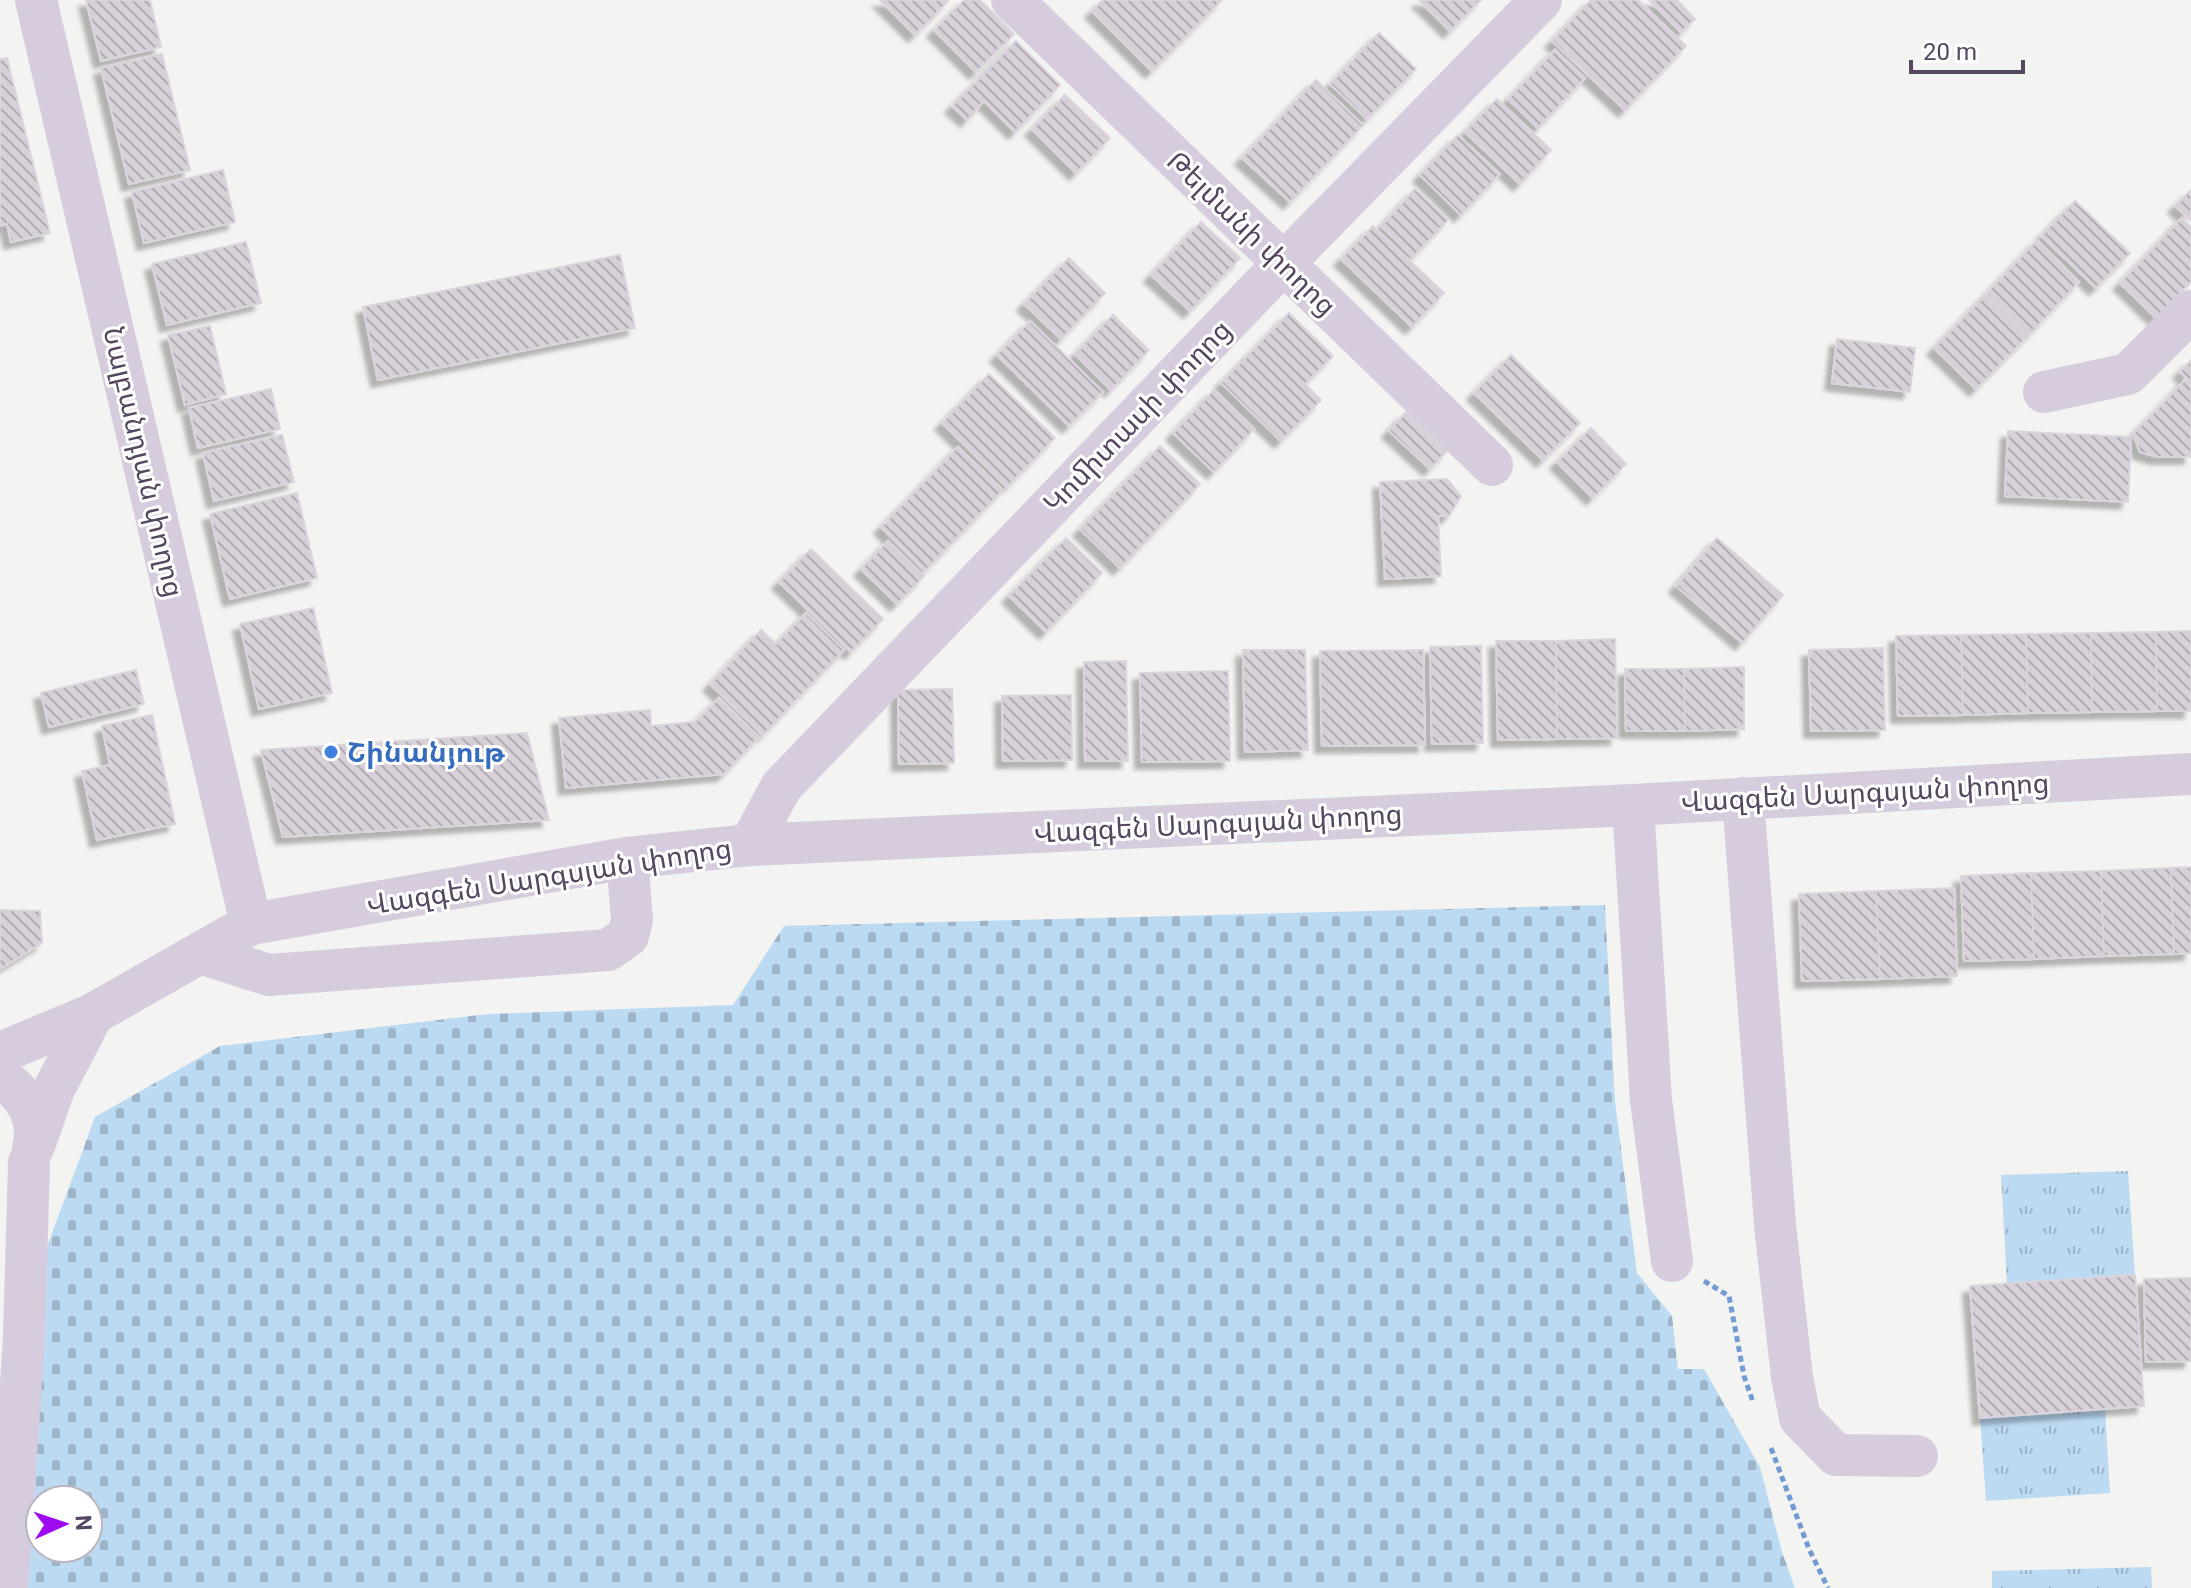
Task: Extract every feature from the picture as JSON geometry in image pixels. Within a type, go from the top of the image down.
[{"type":"street","name":"Նալբանդյան փողոց","points":[[36,0],[251,924]]},
{"type":"street","name":"Թելմանի փողոց","points":[[1012,0],[1492,465]]},
{"type":"street","name":"Կոմիտասի փողոց","points":[[750,845],[781,787],[1541,0]]},
{"type":"street","points":[[2044,392],[2128,374],[2191,311]]},
{"type":"street","name":"Վազգեն Սարգսյան փողոց","points":[[0,1053],[93,1014],[251,924],[627,858],[750,845],[1633,805],[2191,774]]},
{"type":"street","points":[[1743,798],[1775,1225],[1792,1377],[1800,1418],[1836,1455],[1917,1456]]},
{"type":"street","points":[[1633,805],[1651,1100],[1672,1261]]},
{"type":"street","points":[[200,953],[269,975],[608,950],[628,936],[632,920],[627,858]]},
{"type":"street","points":[[0,1192],[18,1179],[32,1152],[54,1089],[93,1014]]},
{"type":"street","points":[[0,1077],[15,1088],[27,1104],[34,1123],[24,1338],[7,1588]]},
{"type":"street","points":[[0,1284],[24,1338]]},
{"type":"green space","points":[[1605,905],[1615,1102],[1637,1273],[1672,1316],[1678,1369],[1704,1369],[1760,1467],[1782,1552],[1795,1588],[25,1588],[26,1564],[104,1564],[104,1484],[30,1484],[41,1263],[95,1117],[220,1046],[488,1014],[733,1005],[784,926]]},
{"type":"green space","points":[[2128,1171],[2135,1275],[2007,1284],[2001,1175]]},
{"type":"green space","points":[[2105,1409],[2110,1493],[1986,1501],[1980,1418]]},
{"type":"green space","points":[[2151,1567],[2152,1588],[1992,1588],[1992,1571]]},
{"type":"building","points":[[86,0],[150,0],[161,47],[101,61]]},
{"type":"building","points":[[880,0],[949,0],[915,35]]},
{"type":"building","points":[[964,0],[980,0],[1014,34],[976,72],[934,30]]},
{"type":"building","points":[[1103,0],[1222,0],[1152,71],[1092,11]]},
{"type":"building","points":[[1419,0],[1481,0],[1450,31]]},
{"type":"building","points":[[1591,0],[1638,0],[1686,46],[1625,110],[1552,41]]},
{"type":"building","points":[[1649,0],[1677,0],[1695,19],[1681,32]]},
{"type":"building","points":[[1379,33],[1416,69],[1367,119],[1330,84]]},
{"type":"building","points":[[1016,41],[1060,85],[1015,132],[984,101],[967,120],[952,106]]},
{"type":"building","points":[[1555,50],[1585,78],[1538,128],[1508,99]]},
{"type":"building","points":[[162,54],[190,170],[129,184],[101,68]]},
{"type":"building","points":[[7,58],[50,233],[11,242],[7,224],[0,226],[0,59]]},
{"type":"building","points":[[1316,80],[1363,125],[1290,202],[1242,158]]},
{"type":"building","points":[[1065,95],[1110,138],[1076,173],[1032,129]]},
{"type":"building","points":[[1497,99],[1551,150],[1520,184],[1465,132]]},
{"type":"building","points":[[1458,135],[1500,174],[1461,215],[1420,175]]},
{"type":"building","points":[[223,170],[235,222],[144,243],[132,192]]},
{"type":"building","points":[[1415,189],[1448,220],[1413,257],[1381,226]]},
{"type":"building","points":[[2191,190],[2191,221],[2175,206]]},
{"type":"building","points":[[2075,201],[2130,253],[2096,288],[2041,236]]},
{"type":"building","points":[[2182,218],[2191,227],[2191,282],[2156,318],[2120,283]]},
{"type":"building","points":[[1201,222],[1240,258],[1190,311],[1151,275]]},
{"type":"building","points":[[1373,226],[1444,293],[1412,327],[1341,259]]},
{"type":"building","points":[[2037,240],[2079,282],[2028,336],[1986,294]]},
{"type":"building","points":[[246,242],[261,303],[167,325],[152,264]]},
{"type":"building","points":[[620,255],[635,328],[378,380],[363,307]]},
{"type":"building","points":[[1069,258],[1105,293],[1061,339],[1024,304]]},
{"type":"building","points":[[1986,294],[2028,336],[1976,389],[1934,348]]},
{"type":"building","points":[[1289,313],[1333,356],[1305,384],[1321,400],[1281,441],[1221,383]]},
{"type":"building","points":[[1113,315],[1149,350],[1111,390],[1075,354]]},
{"type":"building","points":[[1030,321],[1103,392],[1069,426],[997,355]]},
{"type":"building","points":[[210,326],[226,394],[185,405],[168,335]]},
{"type":"building","points":[[1837,339],[1915,348],[1910,392],[1832,383]]},
{"type":"building","points":[[1511,355],[1580,423],[1543,460],[1474,393]]},
{"type":"building","points":[[2191,360],[2191,457],[2157,457],[2140,452],[2133,434],[2187,378],[2180,372]]},
{"type":"building","points":[[989,374],[1055,438],[1007,487],[942,423]]},
{"type":"building","points":[[271,389],[280,429],[198,448],[189,408]]},
{"type":"building","points":[[1214,390],[1254,429],[1214,472],[1173,433]]},
{"type":"building","points":[[1406,412],[1447,451],[1430,469],[1389,431]]},
{"type":"building","points":[[1591,428],[1626,464],[1593,498],[1557,462]]},
{"type":"building","points":[[2008,431],[2131,437],[2128,502],[2005,496]]},
{"type":"building","points":[[282,435],[294,482],[214,501],[203,453]]},
{"type":"building","points":[[1160,446],[1200,484],[1120,568],[1080,529]]},
{"type":"building","points":[[958,447],[1003,490],[925,571],[881,527]]},
{"type":"building","points":[[1447,479],[1461,496],[1449,516],[1438,516],[1441,576],[1385,579],[1380,482]]},
{"type":"building","points":[[297,493],[317,578],[230,599],[210,514]]},
{"type":"building","points":[[1066,538],[1102,573],[1046,632],[1009,596]]},
{"type":"building","points":[[1717,538],[1783,595],[1742,643],[1676,586]]},
{"type":"building","points":[[888,541],[924,576],[897,604],[861,569]]},
{"type":"building","points":[[811,549],[883,619],[851,652],[779,582]]},
{"type":"building","points":[[313,608],[332,693],[259,709],[240,624]]},
{"type":"building","points":[[806,613],[844,650],[763,735],[710,684],[761,630],[776,644]]},
{"type":"building","points":[[2191,631],[2191,711],[2157,711],[2156,632]]},
{"type":"building","points":[[2156,632],[2157,711],[2092,712],[2091,633]]},
{"type":"building","points":[[2091,633],[2092,712],[2028,713],[2026,634]]},
{"type":"building","points":[[2026,634],[2028,713],[1963,715],[1961,635]]},
{"type":"building","points":[[1961,635],[1963,715],[1898,716],[1896,636]]},
{"type":"building","points":[[1615,639],[1617,738],[1557,739],[1556,641]]},
{"type":"building","points":[[1496,641],[1556,641],[1557,739],[1498,740]]},
{"type":"building","points":[[1481,646],[1483,743],[1432,744],[1430,647]]},
{"type":"building","points":[[1883,648],[1885,730],[1811,731],[1809,650]]},
{"type":"building","points":[[1243,650],[1305,650],[1308,750],[1245,752]]},
{"type":"building","points":[[1423,650],[1425,745],[1322,746],[1320,651]]},
{"type":"building","points":[[1126,661],[1128,761],[1085,761],[1084,662]]},
{"type":"building","points":[[1744,667],[1744,729],[1685,731],[1684,669]]},
{"type":"building","points":[[1625,669],[1684,669],[1685,731],[1626,731]]},
{"type":"building","points":[[136,670],[144,704],[49,727],[41,693]]},
{"type":"building","points":[[1228,671],[1230,761],[1142,762],[1140,673]]},
{"type":"building","points":[[952,689],[954,763],[899,764],[898,690]]},
{"type":"building","points":[[1071,695],[1072,760],[1003,761],[1002,696]]},
{"type":"building","points":[[719,698],[759,737],[724,774],[566,788],[559,718],[650,710],[651,726],[695,722]]},
{"type":"building","points":[[152,715],[175,824],[97,840],[82,771],[110,765],[102,726]]},
{"type":"building","points":[[527,733],[549,820],[283,837],[261,750]]},
{"type":"building","points":[[2191,867],[2191,953],[2174,954],[2171,868]]},
{"type":"building","points":[[2171,868],[2174,954],[2104,956],[2101,871]]},
{"type":"building","points":[[2101,871],[2104,956],[2034,959],[2031,873]]},
{"type":"building","points":[[2031,873],[2034,959],[1964,961],[1961,876]]},
{"type":"building","points":[[1954,888],[1957,976],[1880,979],[1876,891]]},
{"type":"building","points":[[1876,891],[1880,979],[1802,981],[1799,894]]},
{"type":"building","points":[[0,910],[40,911],[42,943],[0,969]]},
{"type":"building","points":[[2135,1275],[2144,1406],[1980,1418],[1970,1286]]},
{"type":"building","points":[[2191,1278],[2191,1361],[2146,1362],[2144,1279]]},
{"type":"place","name":"Շինանյութ","points":[[331,752]]}]
